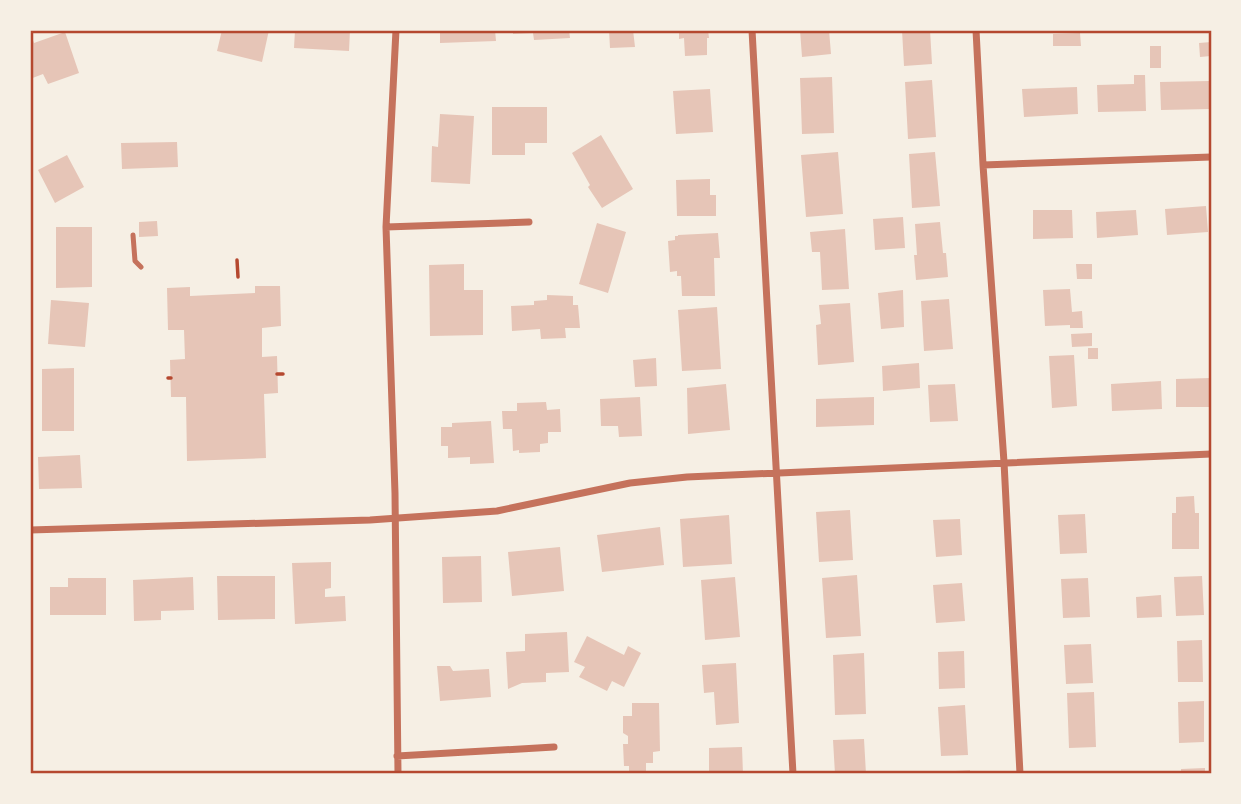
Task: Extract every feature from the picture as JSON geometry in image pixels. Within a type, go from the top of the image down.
[{"type":"street","points":[[396,30],[386,227],[395,479],[397,774]]},
{"type":"street","points":[[752,30],[793,774]]},
{"type":"street","points":[[976,30],[982,165],[1004,462],[1020,774]]},
{"type":"street","points":[[982,165],[1211,157]]},
{"type":"street","points":[[386,227],[529,222]]},
{"type":"street","points":[[30,530],[394,518],[497,511],[630,483],[687,477],[1211,454]]},
{"type":"street","points":[[397,756],[554,747]]},
{"type":"lane","points":[[133,235],[135,261],[141,267]]},
{"type":"path","points":[[237,260],[237,277]]},
{"type":"path","points":[[277,374],[283,374]]},
{"type":"building","points":[[222,30],[269,30],[262,62],[217,51]]},
{"type":"building","points":[[295,30],[350,30],[349,51],[294,48]]},
{"type":"building","points":[[440,30],[495,30],[496,41],[440,43]]},
{"type":"building","points":[[513,30],[569,30],[570,38],[534,40],[533,33],[513,34]]},
{"type":"building","points":[[609,30],[633,30],[635,47],[610,48]]},
{"type":"building","points":[[679,30],[708,30],[707,55],[685,56],[684,38],[679,39]]},
{"type":"building","points":[[800,30],[829,30],[831,54],[802,57]]},
{"type":"building","points":[[902,30],[930,30],[932,64],[904,66]]},
{"type":"building","points":[[30,32],[34,43],[65,32],[79,73],[48,84],[43,74],[30,79]]},
{"type":"building","points":[[1080,33],[1081,46],[1053,46],[1053,34]]},
{"type":"building","points":[[1211,42],[1211,56],[1200,57],[1199,43]]},
{"type":"building","points":[[1150,46],[1161,46],[1161,68],[1150,68]]},
{"type":"building","points":[[1134,75],[1145,75],[1146,111],[1098,112],[1097,85],[1134,84]]},
{"type":"building","points":[[832,77],[834,133],[802,134],[800,78]]},
{"type":"building","points":[[932,80],[936,137],[908,139],[905,82]]},
{"type":"building","points":[[1209,81],[1210,109],[1161,110],[1160,82]]},
{"type":"building","points":[[1077,87],[1078,114],[1024,117],[1022,89]]},
{"type":"building","points":[[710,89],[713,132],[676,134],[673,91]]},
{"type":"building","points":[[492,107],[547,107],[547,143],[525,143],[525,155],[492,155]]},
{"type":"building","points":[[440,114],[474,116],[470,184],[431,182],[432,146],[438,147]]},
{"type":"building","points":[[601,135],[633,189],[602,208],[588,187],[590,185],[572,153]]},
{"type":"building","points":[[177,142],[178,167],[122,169],[121,143]]},
{"type":"building","points":[[838,152],[843,214],[806,217],[801,155]]},
{"type":"building","points":[[935,152],[940,206],[912,208],[909,154]]},
{"type":"building","points":[[67,155],[84,187],[55,203],[38,170]]},
{"type":"building","points":[[710,179],[710,195],[716,195],[716,216],[677,216],[676,180]]},
{"type":"building","points":[[1206,206],[1208,232],[1167,235],[1165,209]]},
{"type":"building","points":[[1033,210],[1072,210],[1073,238],[1033,239]]},
{"type":"building","points":[[1136,210],[1138,235],[1097,238],[1096,212]]},
{"type":"building","points":[[903,217],[905,248],[875,250],[873,219]]},
{"type":"building","points":[[157,221],[158,236],[139,237],[139,222]]},
{"type":"building","points":[[940,222],[948,277],[916,280],[915,224]]},
{"type":"building","points":[[597,223],[626,232],[608,293],[579,284]]},
{"type":"building","points":[[56,227],[92,227],[92,287],[56,288]]},
{"type":"building","points":[[845,229],[849,289],[822,290],[820,252],[812,252],[810,232]]},
{"type":"building","points":[[718,233],[720,258],[714,258],[715,296],[682,296],[681,276],[677,276],[677,271],[670,272],[668,241],[675,240],[678,235]]},
{"type":"building","points":[[464,264],[464,290],[483,290],[483,335],[430,336],[429,265]]},
{"type":"building","points":[[1076,264],[1092,264],[1092,279],[1077,279]]},
{"type":"building","points":[[255,286],[280,286],[281,326],[262,328],[262,357],[277,356],[278,393],[264,394],[266,458],[187,461],[186,397],[171,397],[170,360],[185,359],[184,330],[168,330],[167,288],[190,287],[190,296],[255,293]]},
{"type":"building","points":[[1070,289],[1072,312],[1082,311],[1083,328],[1070,328],[1070,325],[1045,326],[1043,290]]},
{"type":"building","points":[[903,290],[904,327],[881,329],[878,293]]},
{"type":"building","points":[[547,295],[573,296],[573,305],[578,305],[580,328],[565,328],[566,338],[541,339],[540,329],[512,331],[511,306],[534,305],[534,301],[547,300]]},
{"type":"building","points":[[949,299],[953,349],[924,351],[921,301]]},
{"type":"building","points":[[51,300],[89,303],[85,347],[48,344]]},
{"type":"building","points":[[850,303],[854,362],[818,365],[816,325],[821,324],[819,305]]},
{"type":"building","points":[[717,307],[721,369],[682,371],[678,310]]},
{"type":"building","points":[[1092,333],[1092,346],[1072,347],[1071,334]]},
{"type":"building","points":[[1088,348],[1098,348],[1098,359],[1088,359]]},
{"type":"building","points":[[1074,355],[1077,406],[1052,408],[1049,356]]},
{"type":"building","points":[[656,358],[657,386],[635,387],[633,360]]},
{"type":"building","points":[[919,363],[920,388],[883,391],[882,366]]},
{"type":"building","points":[[74,368],[74,431],[42,431],[42,369]]},
{"type":"building","points":[[1211,378],[1211,407],[1176,407],[1176,379]]},
{"type":"building","points":[[1161,381],[1162,409],[1112,411],[1111,384]]},
{"type":"building","points":[[726,384],[730,430],[688,434],[687,388]]},
{"type":"building","points":[[955,384],[958,421],[930,422],[928,385]]},
{"type":"building","points":[[640,397],[642,436],[619,437],[618,426],[601,426],[600,399]]},
{"type":"building","points":[[874,397],[874,425],[816,427],[816,399]]},
{"type":"building","points":[[546,402],[547,410],[560,409],[561,432],[548,432],[548,443],[540,444],[540,452],[513,451],[512,429],[503,429],[502,411],[517,411],[517,403]]},
{"type":"building","points":[[491,421],[494,463],[470,464],[470,457],[448,458],[448,446],[441,446],[441,427],[452,427],[452,423]]},
{"type":"building","points":[[80,455],[82,488],[39,489],[38,457]]},
{"type":"building","points":[[1194,496],[1195,513],[1199,513],[1199,549],[1172,549],[1172,513],[1176,513],[1176,497]]},
{"type":"building","points":[[850,510],[853,560],[819,562],[816,512]]},
{"type":"building","points":[[1085,514],[1087,553],[1060,554],[1058,515]]},
{"type":"building","points":[[729,515],[732,564],[683,567],[680,519]]},
{"type":"building","points":[[960,519],[962,555],[936,557],[933,520]]},
{"type":"building","points":[[660,527],[664,565],[602,572],[597,535]]},
{"type":"building","points":[[560,547],[564,591],[512,596],[508,552]]},
{"type":"building","points":[[481,556],[482,602],[443,603],[442,557]]},
{"type":"building","points":[[331,562],[331,588],[325,589],[325,597],[345,596],[346,621],[295,624],[292,563]]},
{"type":"building","points":[[857,575],[861,636],[826,638],[822,578]]},
{"type":"building","points":[[217,576],[275,576],[275,619],[218,620]]},
{"type":"building","points":[[1202,576],[1204,615],[1176,616],[1174,577]]},
{"type":"building","points":[[193,577],[194,610],[161,611],[161,620],[134,621],[133,580]]},
{"type":"building","points":[[735,577],[740,637],[705,640],[701,580]]},
{"type":"building","points":[[68,578],[106,578],[106,615],[50,615],[50,587],[68,587]]},
{"type":"building","points":[[1088,578],[1090,617],[1063,618],[1061,579]]},
{"type":"building","points":[[32,579],[33,612],[30,612]]},
{"type":"building","points":[[962,583],[965,621],[936,623],[933,585]]},
{"type":"building","points":[[1161,595],[1162,617],[1137,618],[1136,597]]},
{"type":"building","points":[[567,632],[569,672],[546,673],[546,682],[522,683],[508,689],[506,652],[525,651],[525,634]]},
{"type":"building","points":[[587,636],[624,655],[628,646],[641,653],[624,687],[612,681],[607,691],[579,677],[585,667],[574,662]]},
{"type":"building","points":[[1202,640],[1203,682],[1178,682],[1177,641]]},
{"type":"building","points":[[1091,644],[1093,683],[1066,684],[1064,645]]},
{"type":"building","points":[[964,651],[965,688],[939,689],[938,652]]},
{"type":"building","points":[[864,653],[866,714],[835,715],[833,655]]},
{"type":"building","points":[[736,663],[739,723],[716,725],[714,692],[704,693],[702,665]]},
{"type":"building","points":[[437,666],[450,666],[453,671],[489,669],[491,697],[440,701]]},
{"type":"building","points":[[1094,692],[1096,747],[1069,748],[1067,693]]},
{"type":"building","points":[[1204,701],[1204,742],[1179,743],[1178,702]]},
{"type":"building","points":[[632,703],[659,703],[660,751],[653,752],[653,763],[646,763],[646,772],[629,772],[629,766],[624,766],[623,744],[628,744],[628,736],[623,733],[623,716],[632,716]]},
{"type":"building","points":[[965,705],[968,755],[941,756],[938,707]]},
{"type":"building","points":[[864,739],[866,774],[835,774],[833,740]]},
{"type":"building","points":[[742,747],[743,774],[709,774],[709,748]]},
{"type":"building","points":[[1205,768],[1205,774],[1181,774],[1181,769]]},
{"type":"building","points":[[970,770],[970,774],[941,774],[941,772]]}]
